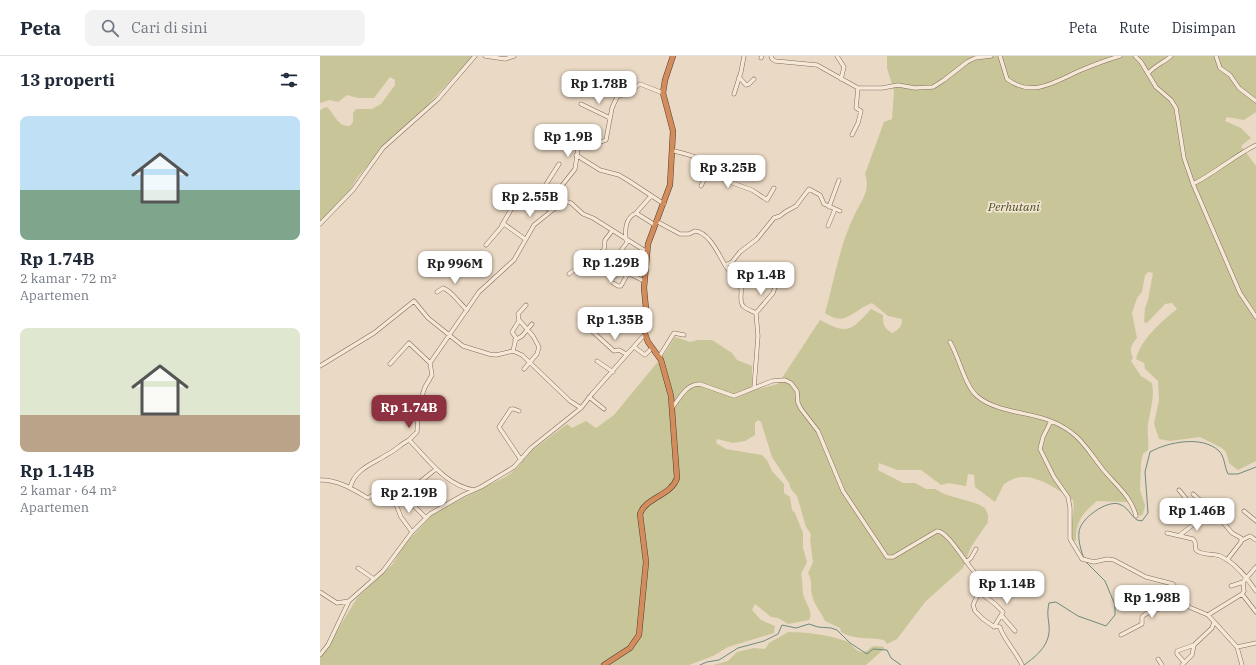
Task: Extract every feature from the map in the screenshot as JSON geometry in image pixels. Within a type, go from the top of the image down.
[{"type":"highway","points":[[604,665],[630,648],[639,635],[646,562],[640,514],[644,507],[671,488],[676,480],[672,408],[668,383],[659,357],[652,348],[645,334],[646,319],[644,281],[647,252],[670,185],[674,151],[674,131],[664,93],[665,80],[673,56]]},
{"type":"street","points":[[320,224],[353,190],[384,148],[438,99],[475,56]]},
{"type":"street","points":[[485,56],[505,59],[514,56]]},
{"type":"street","points":[[734,94],[740,77],[744,56]]},
{"type":"street","points":[[771,56],[775,61],[817,65],[858,88],[882,88],[898,85],[913,88],[931,87],[944,80],[967,62],[975,58],[991,56]]},
{"type":"street","points":[[837,56],[845,71],[841,78]]},
{"type":"street","points":[[1000,56],[1007,79],[1022,87],[1032,88],[1050,86],[1092,65],[1120,56]]},
{"type":"street","points":[[1135,56],[1141,62],[1156,87],[1171,100],[1176,108],[1184,158],[1193,184],[1240,293],[1256,317]]},
{"type":"street","points":[[1148,74],[1150,70],[1172,56]]},
{"type":"street","points":[[1216,56],[1220,68],[1230,75],[1239,88],[1256,101]]},
{"type":"street","points":[[740,77],[746,85],[754,80]]},
{"type":"street","points":[[564,201],[560,188],[575,169],[576,154],[580,146],[589,140],[601,142],[606,140],[613,104],[617,97],[629,92],[640,84],[664,93]]},
{"type":"street","points":[[852,135],[858,123],[861,112],[861,110],[856,108],[858,88]]},
{"type":"street","points":[[582,104],[610,118]]},
{"type":"street","points":[[1193,184],[1211,174],[1237,155],[1256,145]]},
{"type":"street","points":[[674,151],[695,156],[722,175],[724,180],[752,190],[767,200],[774,188]]},
{"type":"street","points":[[576,154],[600,170],[629,181],[664,204]]},
{"type":"street","points":[[551,211],[545,207],[543,201],[545,186],[548,175],[559,164]]},
{"type":"street","points":[[701,186],[711,166]]},
{"type":"street","points":[[829,206],[839,180]]},
{"type":"street","points":[[725,265],[732,262],[740,252],[757,239],[774,218],[796,206],[809,189],[820,195],[824,204],[840,211]]},
{"type":"street","points":[[644,281],[623,270],[613,277],[606,271],[627,240],[625,226],[651,196]]},
{"type":"street","points":[[486,245],[502,225],[513,206],[509,201]]},
{"type":"street","points":[[430,362],[479,292],[514,260],[534,225],[564,201],[571,202],[583,214],[593,218],[647,252]]},
{"type":"street","points":[[828,226],[835,209]]},
{"type":"street","points":[[636,213],[680,234],[688,234],[695,231],[701,233],[718,251],[725,265],[737,280],[741,290],[741,302],[743,306],[756,314]]},
{"type":"street","points":[[502,225],[507,225],[525,240]]},
{"type":"street","points":[[569,274],[604,250],[605,240],[612,231]]},
{"type":"street","points":[[594,256],[609,266]]},
{"type":"street","points":[[741,290],[747,275],[755,266],[779,276],[773,293],[756,314],[758,336],[754,388]]},
{"type":"street","points":[[613,283],[618,286],[622,286],[628,273]]},
{"type":"street","points":[[437,292],[443,288],[450,291],[458,302],[467,310]]},
{"type":"street","points":[[320,366],[374,333],[414,301],[428,318],[449,336],[464,346],[496,355],[513,351],[518,352],[530,361],[570,401],[581,408]]},
{"type":"street","points":[[524,369],[538,353],[539,347],[528,329],[519,320],[518,314],[526,305]]},
{"type":"street","points":[[630,313],[646,319]]},
{"type":"street","points":[[513,351],[516,338],[512,332],[519,320]]},
{"type":"street","points":[[515,340],[520,338],[532,324]]},
{"type":"street","points":[[593,332],[614,351],[619,350],[626,354],[628,351],[630,352]]},
{"type":"street","points":[[659,357],[674,333],[684,335]]},
{"type":"street","points":[[320,655],[328,645],[349,601],[388,566],[412,532],[426,518],[442,506],[509,471],[531,448],[581,408],[645,334]]},
{"type":"street","points":[[350,488],[354,478],[366,465],[388,454],[409,440],[417,432],[419,404],[425,387],[432,375],[430,362],[409,342],[390,364]]},
{"type":"street","points":[[950,342],[959,358],[970,388],[977,396],[1014,412],[1051,421],[1065,428],[1086,445],[1101,467],[1125,492],[1136,516]]},
{"type":"street","points":[[634,347],[645,355],[652,348]]},
{"type":"street","points":[[597,361],[613,372]]},
{"type":"street","points":[[672,408],[688,388],[694,385],[700,384],[730,396],[739,396],[754,388],[781,380],[789,382],[796,390],[800,406],[818,431],[843,492],[887,557],[893,557],[940,531],[948,537],[973,573],[981,579],[974,608],[984,619],[994,626],[1000,627],[1022,665]]},
{"type":"street","points":[[589,397],[604,409]]},
{"type":"street","points":[[519,412],[514,408],[511,409],[499,427],[521,460]]},
{"type":"street","points":[[1051,421],[1043,437],[1040,449],[1054,477],[1068,497],[1070,508],[1070,539],[1082,559],[1094,562],[1107,559],[1114,560],[1151,579],[1168,581],[1175,586],[1189,607],[1208,615],[1237,647],[1242,665]]},
{"type":"street","points":[[409,440],[436,469],[450,481],[466,489],[474,490]]},
{"type":"street","points":[[396,502],[413,487],[418,486],[436,469]]},
{"type":"street","points":[[320,480],[332,481],[350,488],[368,498],[376,493],[396,502],[401,517],[412,532]]},
{"type":"street","points":[[1179,490],[1203,517],[1211,522],[1218,517]]},
{"type":"street","points":[[1194,494],[1232,533],[1240,536],[1242,540]]},
{"type":"street","points":[[401,499],[409,501],[426,518]]},
{"type":"street","points":[[1244,510],[1256,521]]},
{"type":"street","points":[[1180,535],[1203,517]]},
{"type":"street","points":[[1167,533],[1180,535],[1194,540],[1198,552],[1216,555],[1227,560],[1246,577],[1256,591]]},
{"type":"street","points":[[1227,560],[1242,540],[1250,536],[1256,540]]},
{"type":"street","points":[[966,562],[971,558],[976,549]]},
{"type":"street","points":[[1208,615],[1242,594],[1244,591],[1243,582],[1256,567]]},
{"type":"street","points":[[358,568],[374,579]]},
{"type":"street","points":[[1231,586],[1243,582]]},
{"type":"street","points":[[320,592],[337,602],[349,601]]},
{"type":"street","points":[[979,592],[1003,612],[1002,616],[994,626]]},
{"type":"street","points":[[1242,594],[1256,612]]},
{"type":"street","points":[[1121,635],[1142,624],[1142,617],[1149,612],[1174,607],[1184,601]]},
{"type":"street","points":[[1002,616],[1015,630]]},
{"type":"street","points":[[1194,645],[1192,655],[1183,664],[1177,654],[1177,651],[1194,645],[1211,630],[1214,622]]},
{"type":"street","points":[[1237,647],[1256,643]]},
{"type":"street","points":[[1158,659],[1162,665]]},
{"type":"green space","points":[[320,56],[473,56],[425,108],[377,154],[357,178],[350,190],[320,221],[320,110],[326,107],[328,108],[342,125],[350,126],[353,122],[353,113],[356,109],[372,109],[381,104],[395,85],[395,80],[390,77],[374,98],[358,98],[347,95],[338,102],[330,100],[320,103]]},
{"type":"green space","name":"Perhutani","points":[[887,56],[1256,56],[1256,112],[1244,120],[1227,117],[1225,121],[1241,128],[1251,138],[1241,146],[1256,166],[1256,461],[1238,470],[1229,463],[1226,452],[1222,448],[1200,437],[1170,441],[1159,439],[1154,424],[1159,400],[1158,381],[1145,369],[1144,363],[1136,359],[1142,345],[1152,331],[1177,309],[1172,303],[1165,304],[1147,323],[1144,322],[1145,308],[1153,273],[1148,272],[1145,275],[1142,292],[1137,298],[1132,313],[1137,338],[1132,345],[1131,350],[1133,358],[1131,361],[1141,376],[1152,383],[1153,388],[1152,404],[1148,424],[1148,450],[1143,454],[1141,463],[1140,490],[1145,505],[1143,514],[1140,516],[1138,515],[1127,502],[1097,501],[1081,518],[1077,529],[1076,541],[1073,540],[1071,530],[1074,510],[1073,500],[1042,481],[1028,477],[1012,479],[1004,484],[995,502],[975,487],[974,475],[968,474],[966,486],[948,483],[941,485],[921,470],[897,470],[879,463],[878,470],[903,483],[915,483],[926,489],[935,489],[944,494],[978,504],[985,508],[988,515],[988,522],[971,547],[963,568],[926,601],[897,639],[887,644],[884,640],[846,635],[841,632],[840,628],[825,621],[813,599],[811,592],[808,573],[813,562],[810,539],[811,534],[806,527],[797,496],[791,489],[789,483],[772,457],[761,422],[758,420],[755,423],[755,435],[745,441],[733,443],[717,439],[716,443],[726,449],[762,455],[767,460],[772,471],[784,484],[784,493],[790,497],[792,510],[795,513],[803,533],[803,548],[807,562],[801,574],[804,596],[810,610],[809,620],[788,624],[778,618],[771,617],[755,604],[752,610],[761,620],[775,626],[774,633],[728,647],[713,656],[689,665],[320,665],[320,659],[357,598],[392,565],[405,544],[434,513],[507,476],[517,468],[530,452],[567,424],[572,428],[586,421],[596,428],[614,415],[665,353],[675,337],[690,342],[698,340],[712,340],[732,353],[737,360],[752,366],[752,386],[754,390],[778,384],[820,320],[837,328],[848,328],[859,322],[871,309],[883,315],[884,326],[889,331],[892,333],[897,331],[901,326],[902,319],[888,316],[872,303],[844,318],[839,319],[825,313],[844,240],[866,191],[867,180],[865,174],[884,122],[892,119],[894,92],[887,68]]},
{"type":"green space","points":[[788,632],[817,634],[832,637],[848,642],[856,650],[861,652],[875,646],[884,647],[884,649],[866,665],[713,665],[728,661],[737,652],[754,648],[765,649],[769,643]]},
{"type":"waterway","points":[[1084,559],[1079,542],[1080,527],[1094,512],[1107,505],[1119,504],[1125,507],[1137,520],[1142,521],[1148,513],[1145,472],[1150,452],[1157,448],[1175,443],[1204,443],[1219,451],[1228,474],[1238,474],[1256,467]]},
{"type":"waterway","points":[[1024,665],[1039,653],[1046,643],[1049,632],[1049,603],[1056,602],[1078,616],[1106,626],[1115,615],[1115,605],[1105,581],[1086,562]]},
{"type":"waterway","points":[[700,665],[719,660],[738,648],[764,641],[778,634],[782,625],[796,628],[809,624],[837,630],[850,643],[867,654],[873,649],[887,650],[891,658],[901,665]]}]
